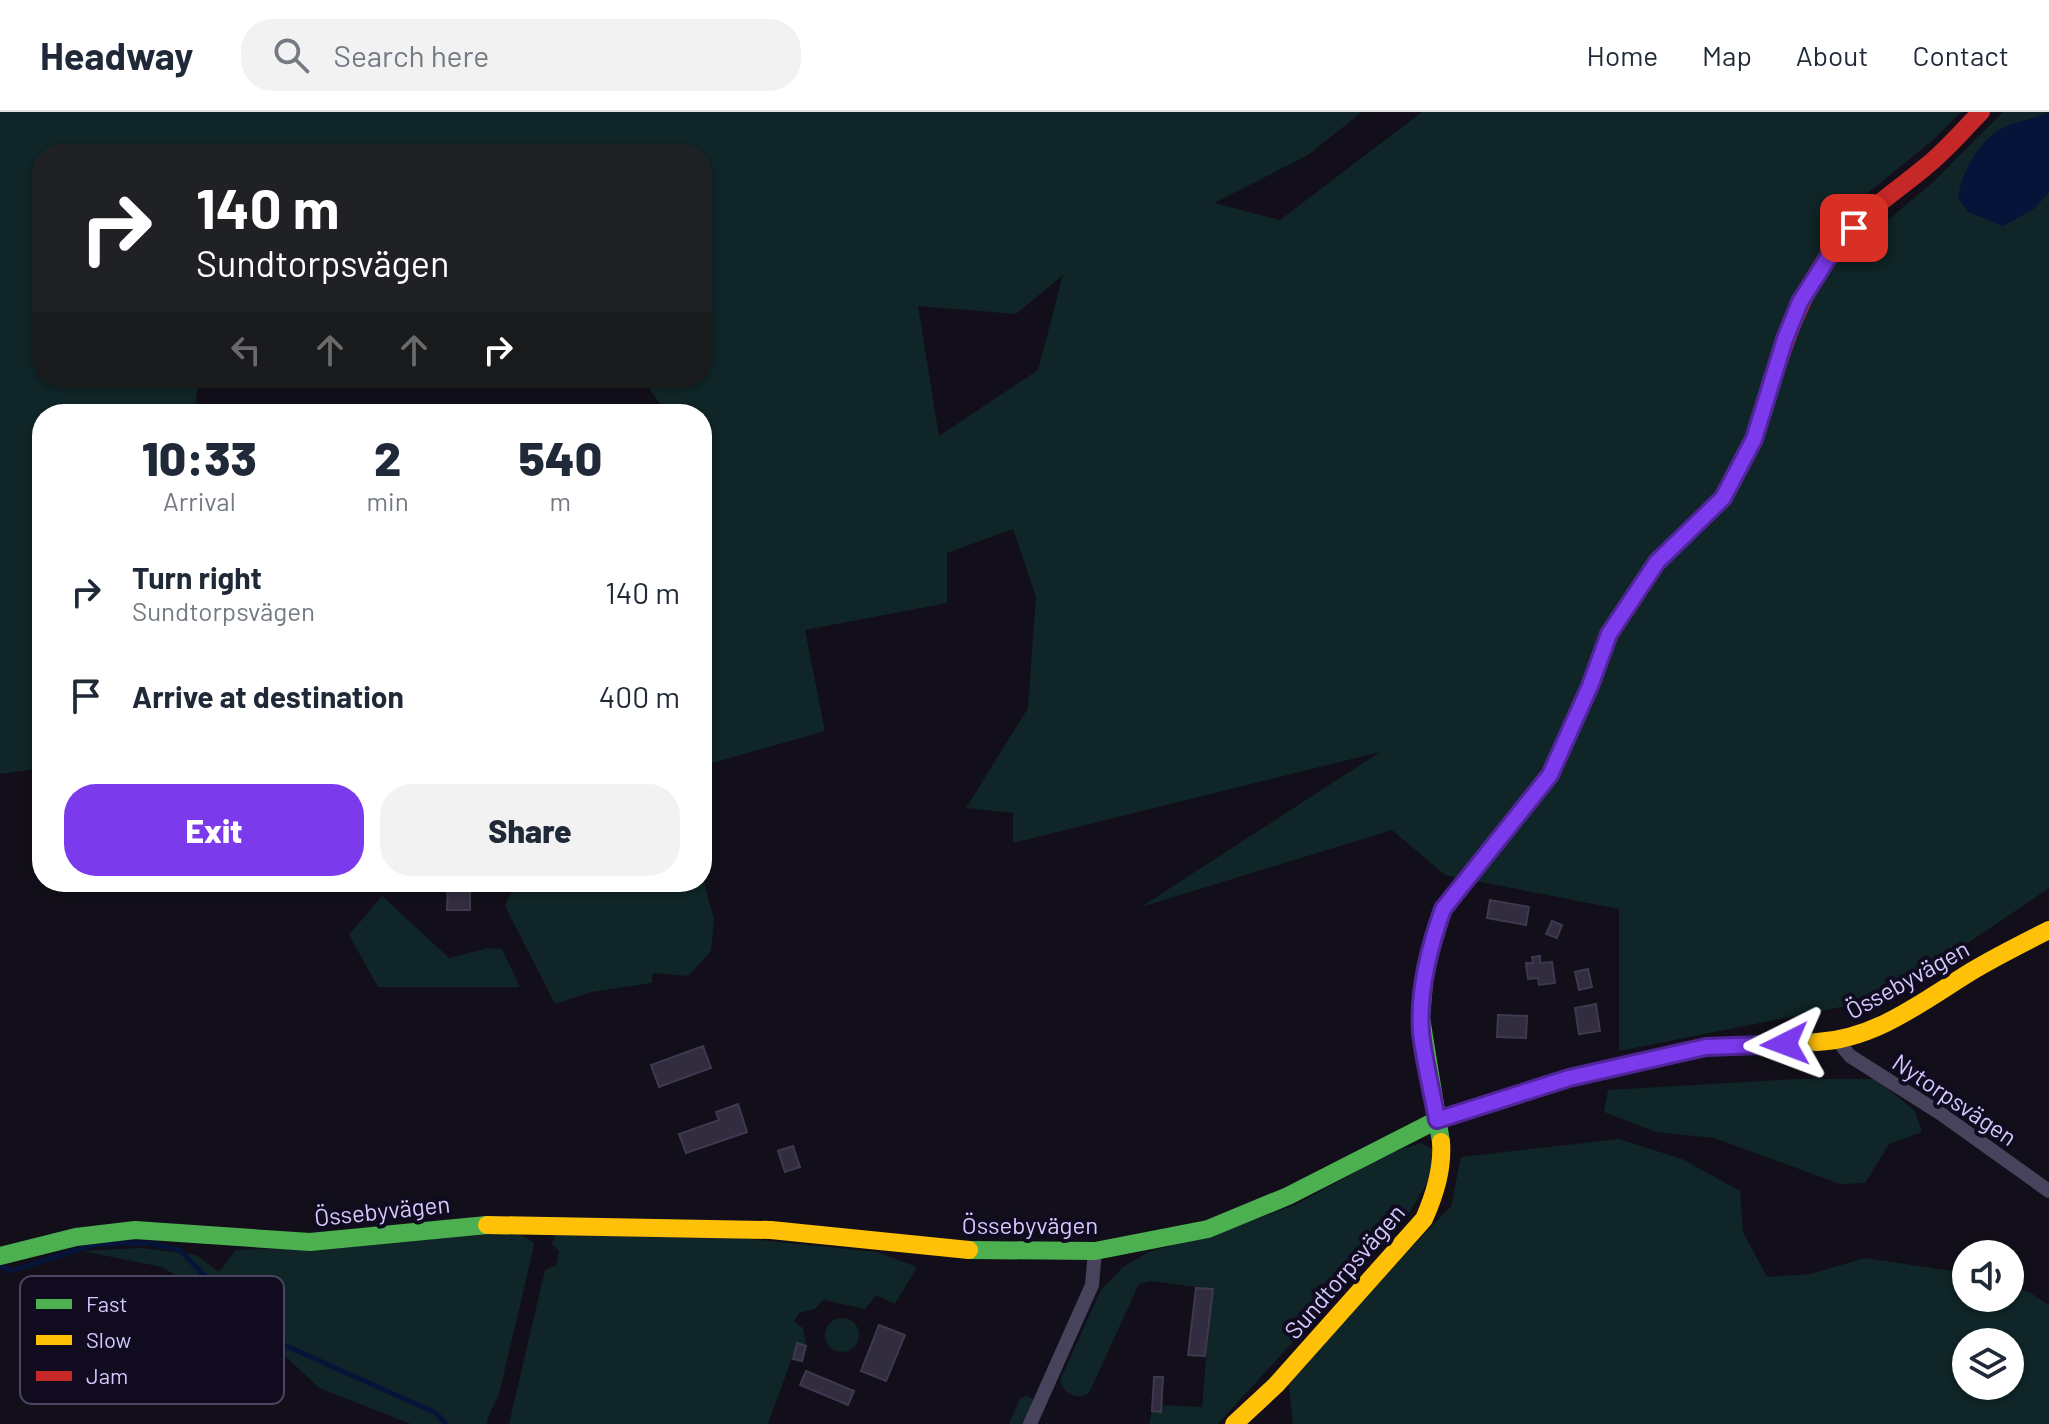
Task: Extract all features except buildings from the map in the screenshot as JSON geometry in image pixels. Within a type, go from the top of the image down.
[{"type":"street","name":"Sundtorpsvägen","points":[[1234,1424],[1276,1385],[1424,1219],[1435,1198],[1441,1173],[1442,1148],[1421,1033],[1421,993],[1435,930],[1443,909],[1550,775],[1590,686],[1609,634],[1657,562],[1723,498],[1754,439],[1785,339],[1800,302],[1837,244],[1888,196],[1927,166],[1981,112]]},
{"type":"street","name":"Össebyvägen","points":[[0,1256],[76,1237],[135,1230],[310,1242],[420,1229],[488,1225],[771,1230],[984,1251],[1095,1251],[1208,1229],[1288,1196],[1437,1120],[1569,1078],[1706,1047],[1854,1038],[1903,1014],[1988,961],[2049,930]]},
{"type":"street","name":"Nytorpsvägen","points":[[1838,1041],[1850,1056],[1940,1113],[2049,1191]]},
{"type":"street","points":[[1030,1424],[1092,1285],[1095,1251]]},
{"type":"green space","points":[[0,112],[1362,112],[1308,155],[1214,203],[1280,220],[1422,112],[1961,112],[1933,140],[1853,205],[1869,227],[1881,226],[1932,183],[2003,112],[2049,112],[2049,888],[1956,951],[1851,1005],[1619,1051],[1619,909],[1445,875],[1392,830],[1141,907],[1380,752],[1013,843],[1013,813],[966,808],[1028,708],[1036,597],[1013,529],[947,553],[947,603],[805,630],[825,731],[712,763],[712,404],[660,404],[649,388],[712,388],[712,144],[32,144],[32,388],[198,388],[195,404],[32,404],[32,769],[0,774]],"holes":[[[1063,275],[1038,370],[939,436],[918,306],[1016,314]]]},
{"type":"green space","points":[[511,892],[707,892],[714,920],[711,951],[688,976],[653,973],[652,983],[591,992],[555,1004],[505,906]]},
{"type":"green space","points":[[382,896],[449,958],[488,948],[502,949],[520,987],[378,987],[349,935]]},
{"type":"green space","points":[[1797,1079],[1876,1079],[1915,1111],[1922,1132],[1889,1144],[1865,1183],[1840,1184],[1714,1138],[1656,1132],[1604,1112],[1608,1090]]},
{"type":"green space","points":[[1619,1139],[1682,1159],[1740,1191],[1743,1232],[1767,1277],[1810,1274],[1865,1258],[1952,1271],[1952,1312],[2024,1312],[2024,1290],[2049,1305],[2049,1424],[1293,1424],[1288,1378],[1451,1206],[1461,1157]]},
{"type":"green space","points":[[1421,1143],[1435,1150],[1432,1175],[1406,1218],[1218,1424],[1149,1424],[1152,1411],[1161,1411],[1161,1405],[1202,1407],[1212,1289],[1151,1281],[1139,1284],[1089,1393],[1075,1396],[1064,1389],[1060,1380],[1101,1290],[1123,1267],[1151,1251],[1206,1237],[1295,1205],[1390,1153]]},
{"type":"green space","points":[[472,1230],[517,1233],[533,1242],[499,1394],[487,1424],[411,1424],[319,1388],[284,1355],[284,1276],[177,1276],[162,1267],[82,1251],[142,1248],[196,1255],[219,1272],[236,1250],[291,1248]]},
{"type":"green space","points":[[565,1230],[730,1237],[877,1252],[917,1267],[895,1304],[876,1295],[865,1309],[823,1300],[815,1309],[799,1313],[794,1322],[803,1328],[806,1346],[797,1344],[768,1424],[509,1424],[545,1270],[556,1265],[559,1251],[552,1244],[554,1236]]},
{"type":"green space","points":[[842,1318],[854,1323],[859,1335],[854,1347],[842,1352],[830,1347],[825,1335],[830,1323]]},
{"type":"green space","points":[[1027,1395],[1035,1401],[1023,1424],[1009,1424],[1020,1399]]},
{"type":"water","points":[[2049,112],[2049,192],[2034,209],[2003,226],[1968,212],[1958,197],[1964,176],[1981,146],[2007,126]]},
{"type":"waterway","points":[[0,1266],[11,1271],[96,1244],[149,1243],[180,1250],[205,1276]]},
{"type":"waterway","points":[[284,1345],[436,1413],[446,1424]]},
{"type":"traffic: fast","points":[[1441,1142],[1421,1018],[1425,970],[1443,909],[1550,775],[1590,686],[1609,634],[1657,562],[1723,498],[1754,439],[1764,407]]},
{"type":"traffic: fast","points":[[969,1250],[1095,1251],[1208,1229],[1288,1196],[1437,1120],[1569,1078],[1706,1047],[1817,1042]]},
{"type":"traffic: fast","points":[[0,1256],[76,1237],[135,1230],[310,1242],[487,1225]]},
{"type":"traffic: slow","points":[[1817,1042],[1859,1034],[1898,1017],[1981,965],[2049,930]]},
{"type":"traffic: slow","points":[[1234,1424],[1276,1385],[1424,1219],[1437,1181],[1441,1142]]},
{"type":"traffic: slow","points":[[487,1225],[771,1230],[969,1250]]},
{"type":"traffic: jam","points":[[1764,407],[1802,303],[1836,245],[1867,214],[1939,155],[1981,112]]},
{"type":"route","points":[[1785,1044],[1706,1047],[1569,1078],[1437,1120],[1421,1033],[1421,993],[1435,930],[1443,909],[1550,775],[1590,686],[1609,634],[1657,562],[1723,498],[1754,439],[1785,339],[1800,302],[1837,244],[1854,228]]}]
